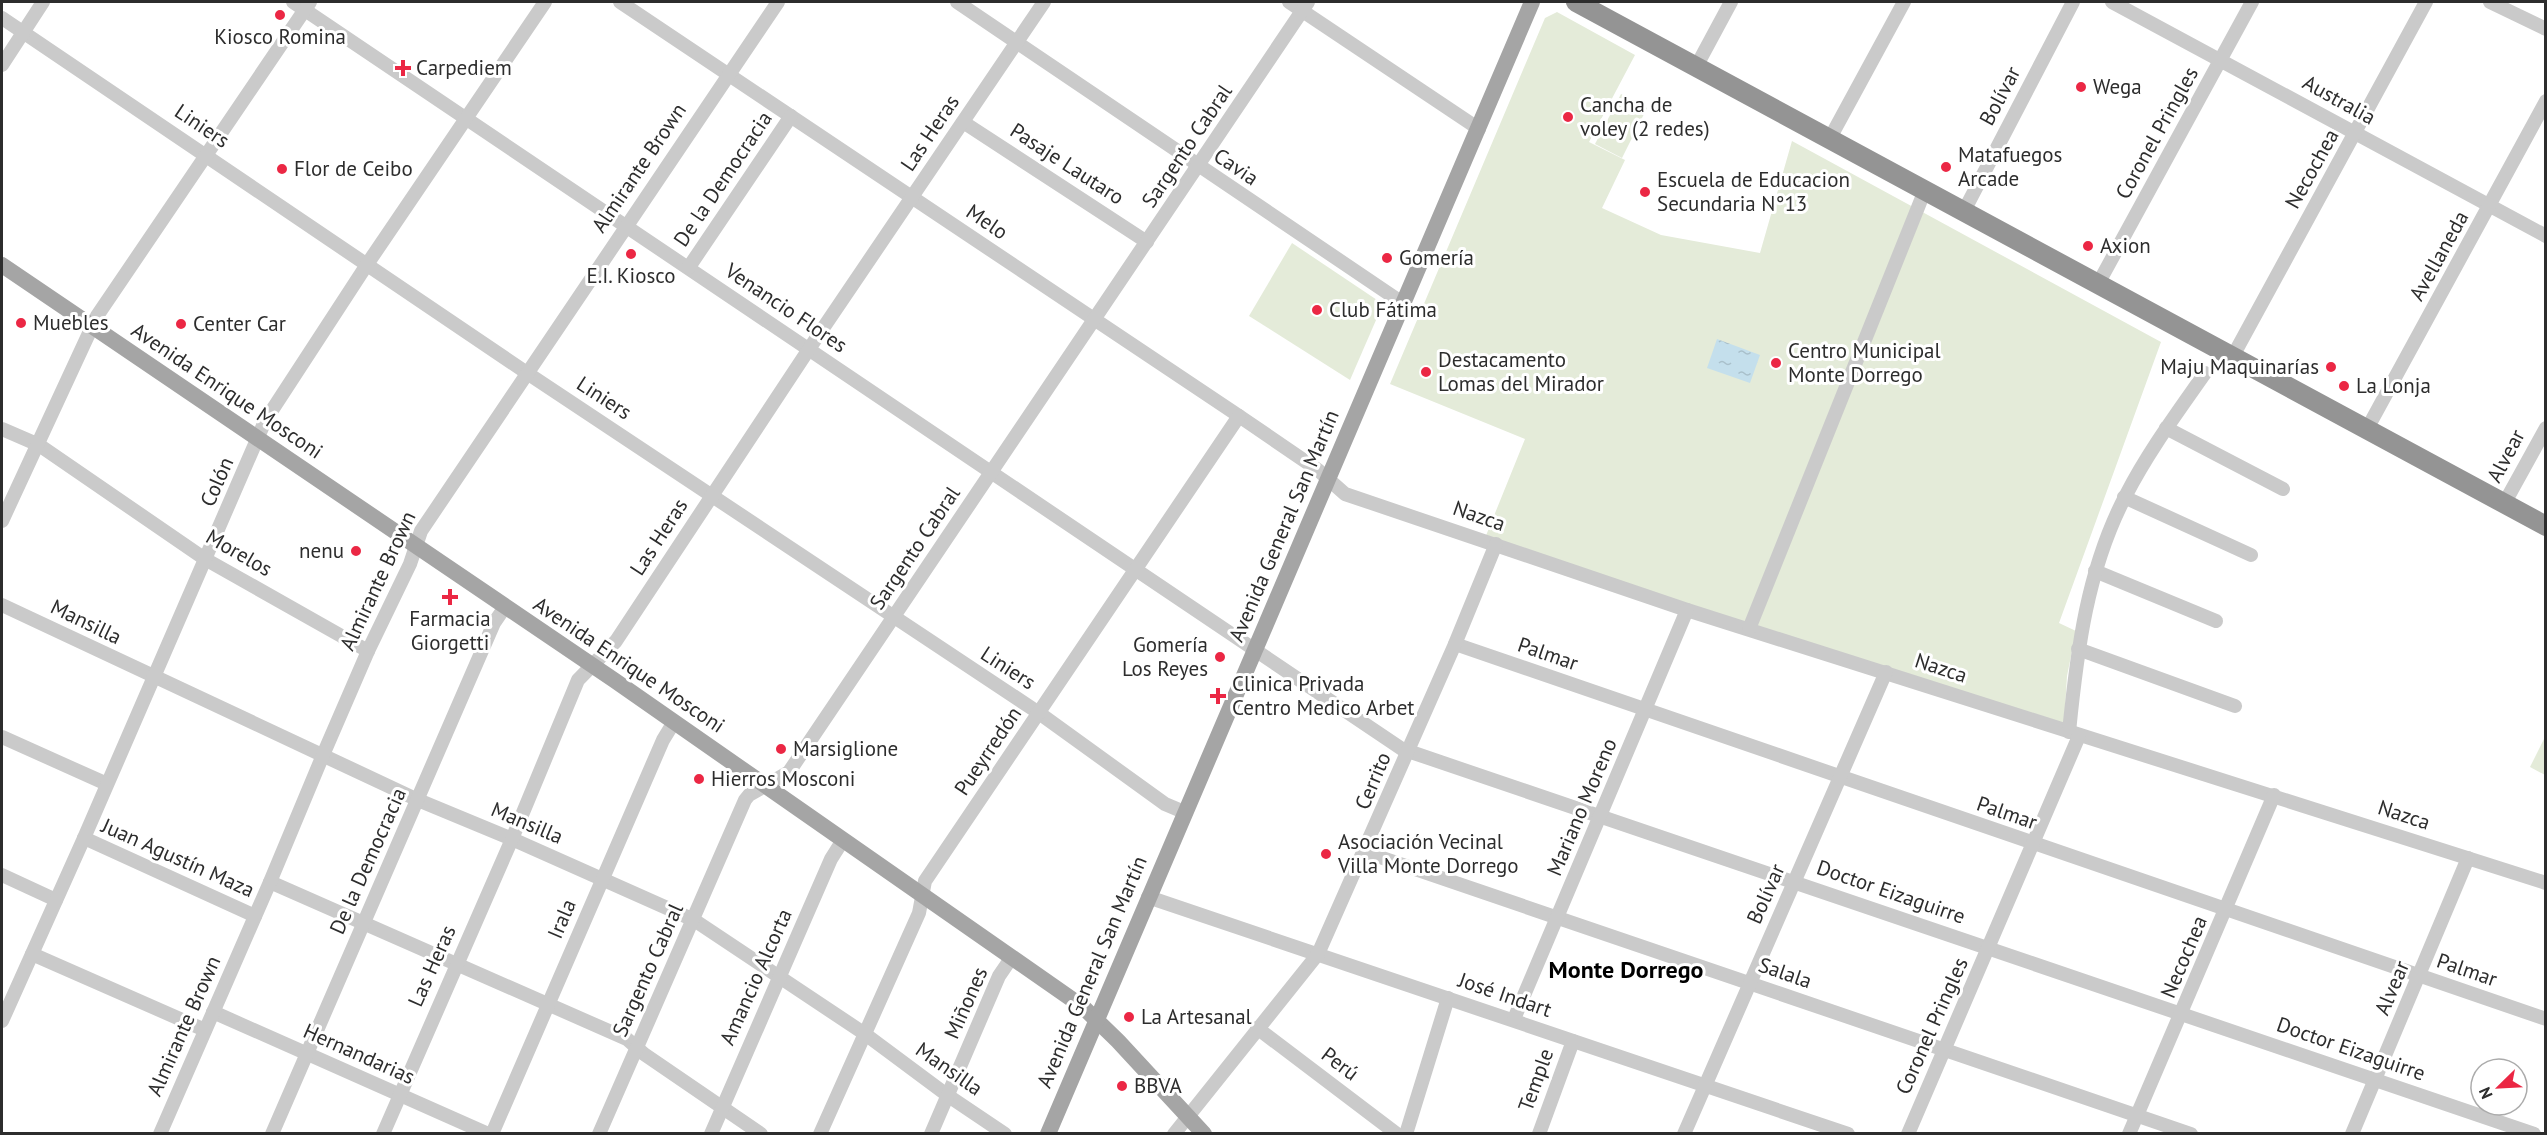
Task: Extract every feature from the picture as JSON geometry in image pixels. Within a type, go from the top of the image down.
[{"type":"highway","points":[[1576,2],[2546,526]]},
{"type":"main road","name":"Avenida General San Martín","points":[[1048,1134],[1532,2]]},
{"type":"main road","name":"Avenida Enrique Mosconi","points":[[2,265],[674,722],[1012,957],[1097,1019],[1203,1134]]},
{"type":"street","points":[[2,64],[43,2]]},
{"type":"street","name":"Venancio Flores","points":[[293,2],[308,6],[466,118],[626,224],[1134,570],[1256,649]]},
{"type":"street","name":"Colón","points":[[2,1021],[265,421],[368,263],[545,2]]},
{"type":"street","name":"Melo","points":[[620,2],[1239,416],[1329,480]]},
{"type":"street","name":"Almirante Brown","points":[[160,1134],[368,651],[410,564],[427,520],[778,2]]},
{"type":"street","name":"Cavia","points":[[957,2],[1198,167],[1404,304]]},
{"type":"street","name":"Las Heras","points":[[383,1134],[578,681],[616,641],[809,349],[1044,2]]},
{"type":"street","points":[[1289,2],[1305,6],[1479,129]]},
{"type":"street","points":[[1696,67],[1731,2]]},
{"type":"street","points":[[1829,140],[1904,2]]},
{"type":"street","name":"Bolívar","points":[[1964,210],[2073,2]]},
{"type":"street","name":"Australia","points":[[2112,2],[2546,236]]},
{"type":"street","name":"Coronel Pringles","points":[[2098,284],[2252,2]]},
{"type":"street","name":"Necochea","points":[[2233,356],[2426,2]]},
{"type":"street","points":[[2490,2],[2546,29]]},
{"type":"street","points":[[2,521],[39,445],[91,326],[308,6]]},
{"type":"street","name":"Sargento Cabral","points":[[599,1134],[745,800],[749,795],[789,772],[1305,6]]},
{"type":"street","name":"Liniers","points":[[2,18],[368,263],[527,373],[1039,713],[1165,804],[1185,812]]},
{"type":"street","name":"Avellaneda","points":[[2367,429],[2546,102]]},
{"type":"street","name":"De la Democracia","points":[[689,267],[791,116]]},
{"type":"street","name":"Pasaje Lautaro","points":[[963,122],[1147,242]]},
{"type":"street","points":[[1749,629],[1925,190]]},
{"type":"street","name":"Coronel Pringles","points":[[1908,1134],[2034,844],[2074,734],[2078,649],[2095,571],[2124,497],[2166,428],[2205,373]]},
{"type":"street","name":"Pueyrredón","points":[[820,1134],[919,914],[925,881],[1239,416]]},
{"type":"street","points":[[2166,428],[2283,489]]},
{"type":"street","name":"Alvear","points":[[2504,504],[2546,428]]},
{"type":"street","name":"Morelos","points":[[2,429],[39,445],[205,559],[368,651]]},
{"type":"street","name":"Nazca","points":[[1329,480],[1345,494],[1687,610],[2546,883]]},
{"type":"street","points":[[2124,497],[2251,555]]},
{"type":"street","name":"Cerrito","points":[[1174,1134],[1318,954],[1365,852],[1496,544]]},
{"type":"street","points":[[2095,571],[2216,621]]},
{"type":"street","name":"Mansilla","points":[[2,605],[418,800],[512,838],[694,920],[865,1034],[947,1095],[1005,1134]]},
{"type":"street","name":"De la Democracia","points":[[272,1134],[494,623],[505,607]]},
{"type":"street","name":"Mariano Moreno","points":[[1515,1019],[1687,610]]},
{"type":"street","name":"Palmar","points":[[1455,644],[2546,1019]]},
{"type":"street","name":"Doctor Eizaguirre","points":[[1256,649],[1408,751],[1602,815],[2534,1134]]},
{"type":"street","points":[[2078,649],[2235,706]]},
{"type":"street","name":"Bolívar","points":[[1684,1134],[1886,672]]},
{"type":"street","name":"Irala","points":[[490,1134],[663,740],[674,722]]},
{"type":"street","points":[[2,737],[107,784]]},
{"type":"street","name":"Necochea","points":[[2129,1134],[2274,795]]},
{"type":"street","name":"Juan Agustín Maza","points":[[84,838],[255,916]]},
{"type":"street","name":"Amancio Alcorta","points":[[711,1134],[831,859],[843,840]]},
{"type":"street","name":"Salala","points":[[1365,852],[2191,1134]]},
{"type":"street","name":"Alvear","points":[[2352,1134],[2468,858]]},
{"type":"street","points":[[2,875],[56,900]]},
{"type":"street","name":"Juan Agustín Maza","points":[[270,882],[627,1039],[761,1134]]},
{"type":"street","name":"José Indart","points":[[1148,897],[1515,1019],[1573,1041],[1706,1084],[1848,1134]]},
{"type":"street","points":[[32,954],[205,1030]]},
{"type":"street","name":"Miñones","points":[[931,1134],[999,976],[1012,957]]},
{"type":"street","points":[[1406,1134],[1449,998]]},
{"type":"street","name":"Hernandarias","points":[[213,1012],[490,1134]]},
{"type":"street","name":"Perú","points":[[1257,1028],[1397,1134]]},
{"type":"street","name":"Temple","points":[[1539,1134],[1573,1041]]},
{"type":"green space","name":"Centro Municipal Monte Dorrego","points":[[1557,12],[1635,55],[1589,142],[1625,160],[1602,208],[1661,235],[1760,253],[1792,141],[2161,342],[2059,623],[2076,631],[2067,676],[2064,726],[1485,538],[1525,439],[1390,384],[1545,18]]},
{"type":"green space","points":[[1621,94],[1647,108],[1622,158],[1595,144]]},
{"type":"green space","name":"Club Fátima","points":[[1292,243],[1383,304],[1350,380],[1249,316]]},
{"type":"green space","points":[[2544,739],[2546,740],[2545,775],[2530,767]]},
{"type":"water","points":[[1717,339],[1760,355],[1750,383],[1707,368]]},
{"type":"place","name":"Kiosco Romina","points":[[280,15]]},
{"type":"place","name":"Carpediem","points":[[403,68]]},
{"type":"place","name":"Wega","points":[[2081,87]]},
{"type":"place","name":"Cancha de voley (2 redes)","points":[[1568,117]]},
{"type":"place","name":"Matafuegos Arcade","points":[[1946,167]]},
{"type":"place","name":"Flor de Ceibo","points":[[282,169]]},
{"type":"place","name":"Escuela de Educacion Secundaria N°13","points":[[1645,192]]},
{"type":"place","name":"Axion","points":[[2088,246]]},
{"type":"place","name":"E.I. Kiosco","points":[[631,254]]},
{"type":"place","name":"Gomería","points":[[1387,258]]},
{"type":"place","name":"Club Fátima","points":[[1317,310]]},
{"type":"place","name":"Muebles","points":[[21,323]]},
{"type":"place","name":"Center Car","points":[[181,324]]},
{"type":"place","name":"Centro Municipal Monte Dorrego","points":[[1776,363]]},
{"type":"place","name":"Maju Maquinarías","points":[[2331,367]]},
{"type":"place","name":"Destacamento Lomas del Mirador","points":[[1426,372]]},
{"type":"place","name":"La Lonja","points":[[2344,386]]},
{"type":"place","name":"nenu","points":[[356,551]]},
{"type":"place","name":"Farmacia Giorgetti","points":[[450,597]]},
{"type":"place","name":"Gomería Los Reyes","points":[[1220,657]]},
{"type":"place","name":"Clinica Privada Centro Medico Arbet","points":[[1218,696]]},
{"type":"place","name":"Marsiglione","points":[[781,749]]},
{"type":"place","name":"Hierros Mosconi","points":[[699,779]]},
{"type":"place","name":"Asociación Vecinal Villa Monte Dorrego","points":[[1326,854]]},
{"type":"place","name":"La Artesanal","points":[[1129,1017]]},
{"type":"place","name":"BBVA","points":[[1122,1086]]},
{"type":"district","name":"Monte Dorrego","points":[[1626,970]]}]
